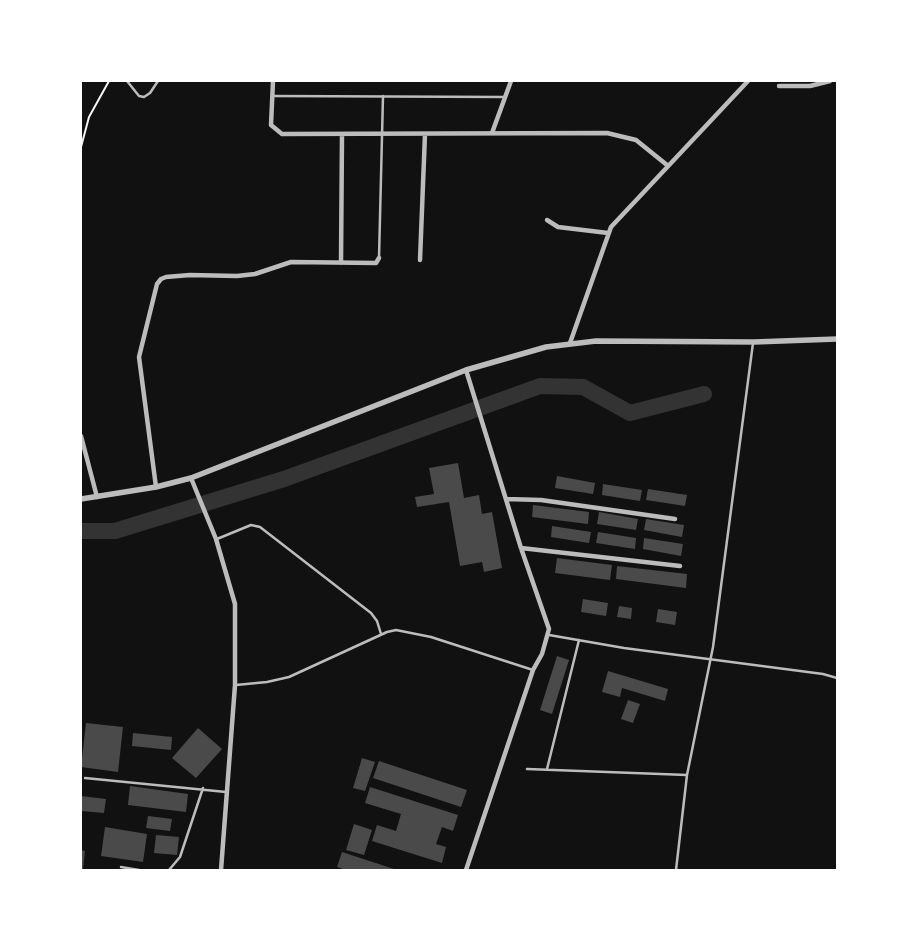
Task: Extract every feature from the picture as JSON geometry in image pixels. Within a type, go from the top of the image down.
[{"type":"street","points":[[273,81],[271,125],[282,134],[607,133],[628,137],[645,145],[667,165]]},
{"type":"street","points":[[492,133],[511,81]]},
{"type":"street","points":[[570,343],[608,233],[615,221],[748,81]]},
{"type":"street","points":[[779,86],[810,86],[830,81]]},
{"type":"street","points":[[341,263],[342,134]]},
{"type":"street","points":[[420,260],[425,134]]},
{"type":"street","points":[[548,220],[552,226],[608,233]]},
{"type":"street","points":[[156,487],[139,357],[157,284],[166,277],[255,274],[291,262],[376,263],[380,258]]},
{"type":"street","points":[[81,499],[156,487],[191,478],[466,370],[498,359],[570,343],[754,342],[837,339]]},
{"type":"street","points":[[466,370],[521,548],[543,606],[549,635],[542,654],[533,670],[466,870]]},
{"type":"street","points":[[81,436],[97,496]]},
{"type":"street","points":[[191,478],[216,539],[235,604],[234,685],[221,870]]},
{"type":"street","points":[[506,498],[561,503],[675,519]]},
{"type":"street","points":[[521,548],[680,566]]},
{"type":"lane","points":[[127,81],[139,96],[144,96],[150,93],[158,81]]},
{"type":"lane","points":[[272,96],[505,97]]},
{"type":"lane","points":[[380,258],[383,96]]},
{"type":"lane","points":[[676,870],[687,775],[713,647],[754,342]]},
{"type":"lane","points":[[216,539],[251,525],[260,527],[371,613],[377,621],[381,634]]},
{"type":"lane","points":[[234,685],[267,682],[288,677],[381,634],[396,630],[406,631],[533,670]]},
{"type":"lane","points":[[549,635],[823,674],[837,678]]},
{"type":"lane","points":[[547,770],[579,640]]},
{"type":"lane","points":[[527,769],[687,775]]},
{"type":"lane","points":[[85,778],[203,788],[226,792]]},
{"type":"lane","points":[[169,870],[180,857],[203,788]]},
{"type":"lane","points":[[122,868],[139,870]]},
{"type":"path","points":[[81,147],[89,117],[109,81]]},
{"type":"building","points":[[458,463],[464,498],[479,495],[482,514],[492,512],[502,568],[484,572],[482,562],[460,566],[449,502],[417,507],[415,497],[434,494],[429,468]]},
{"type":"building","points":[[557,476],[595,483],[593,494],[555,488]]},
{"type":"building","points":[[603,484],[642,490],[640,501],[602,495]]},
{"type":"building","points":[[648,489],[687,495],[685,506],[646,500]]},
{"type":"building","points":[[533,505],[589,512],[588,524],[532,517]]},
{"type":"building","points":[[599,512],[638,519],[636,530],[597,524]]},
{"type":"building","points":[[646,519],[684,525],[682,537],[644,530]]},
{"type":"building","points":[[552,526],[591,532],[589,543],[551,537]]},
{"type":"building","points":[[598,532],[636,538],[635,549],[596,543]]},
{"type":"building","points":[[644,538],[683,544],[681,556],[643,549]]},
{"type":"building","points":[[557,558],[612,565],[610,580],[555,573]]},
{"type":"building","points":[[617,566],[687,574],[686,588],[616,579]]},
{"type":"building","points":[[583,599],[608,603],[606,616],[581,612]]},
{"type":"building","points":[[619,606],[632,608],[631,619],[617,617]]},
{"type":"building","points":[[658,609],[677,612],[675,625],[656,622]]},
{"type":"building","points":[[557,656],[569,660],[552,714],[540,710]]},
{"type":"building","points":[[608,671],[668,689],[665,701],[622,688],[620,697],[602,692]]},
{"type":"building","points":[[628,700],[640,704],[633,723],[621,719]]},
{"type":"building","points":[[86,723],[123,727],[118,772],[81,767]]},
{"type":"building","points":[[198,728],[222,749],[196,778],[172,758]]},
{"type":"building","points":[[133,733],[172,737],[171,750],[132,746]]},
{"type":"building","points":[[362,758],[375,762],[365,791],[353,788]]},
{"type":"building","points":[[379,761],[467,790],[461,807],[373,778]]},
{"type":"building","points":[[130,786],[188,794],[186,812],[128,805]]},
{"type":"building","points":[[370,787],[458,815],[453,831],[442,827],[436,844],[446,847],[442,863],[372,841],[377,825],[396,831],[401,814],[365,803]]},
{"type":"building","points":[[81,796],[106,799],[104,813],[81,811]]},
{"type":"building","points":[[148,816],[172,819],[170,831],[146,828]]},
{"type":"building","points":[[354,824],[372,830],[364,855],[346,850]]},
{"type":"building","points":[[105,827],[147,834],[143,862],[101,856]]},
{"type":"building","points":[[156,835],[179,837],[177,855],[154,853]]},
{"type":"building","points":[[81,850],[85,851],[83,870],[81,870]]},
{"type":"building","points":[[342,852],[394,869],[346,870],[337,867]]},
{"type":"waterway","points":[[81,531],[115,531],[284,479],[540,386],[583,387],[630,413],[704,394]]}]
